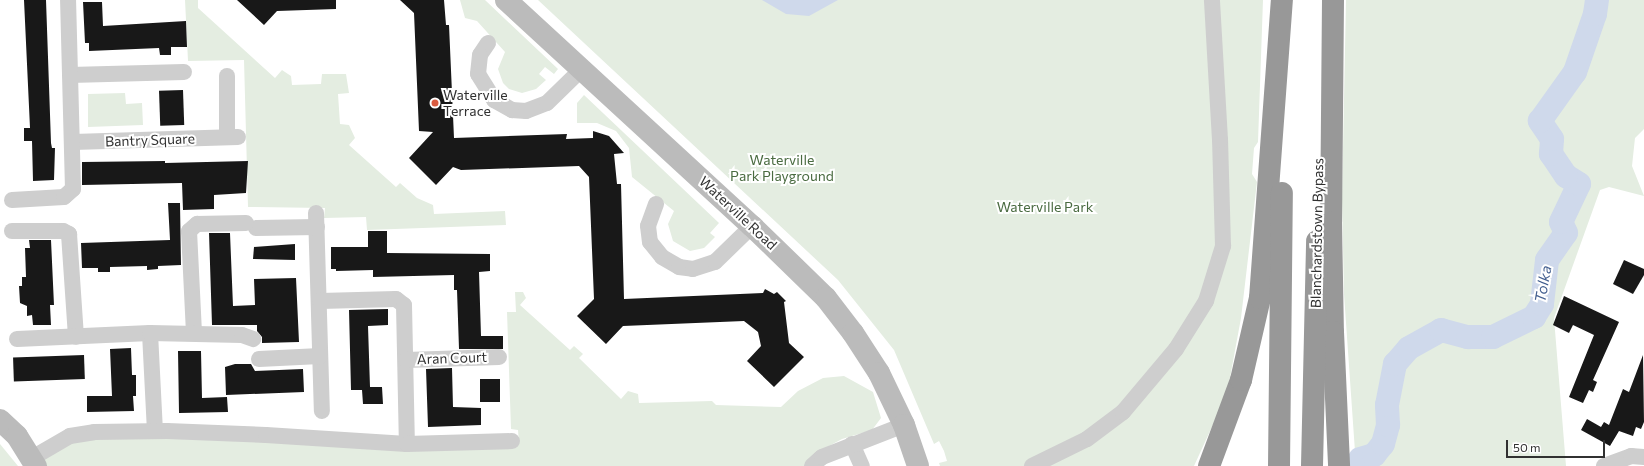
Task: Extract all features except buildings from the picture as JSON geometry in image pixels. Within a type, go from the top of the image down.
[{"type":"highway","points":[[1209,466],[1242,380],[1260,298],[1283,0]]},
{"type":"highway","points":[[1279,466],[1283,0]]},
{"type":"highway","name":"Blanchardstown Bypass","points":[[1312,466],[1323,0]]},
{"type":"highway","points":[[1333,0],[1331,222],[1332,332],[1339,466]]},
{"type":"street","points":[[12,200],[68,196],[74,180],[68,0]]},
{"type":"street","name":"Waterville Road","points":[[506,0],[795,266],[842,318],[879,373],[904,425],[918,466]]},
{"type":"street","points":[[1032,466],[1087,439],[1123,412],[1176,349],[1206,301],[1223,246],[1220,140],[1212,0]]},
{"type":"street","points":[[488,43],[480,55],[478,74],[494,100],[512,110],[526,111],[547,103],[582,69]]},
{"type":"street","points":[[70,75],[184,72]]},
{"type":"street","name":"Bantry Square","points":[[73,142],[232,137],[227,76]]},
{"type":"street","points":[[656,204],[648,226],[650,242],[662,257],[679,267],[693,269],[715,262],[752,226]]},
{"type":"street","points":[[194,333],[189,232],[197,224],[251,226],[316,220],[320,301],[322,411]]},
{"type":"street","points":[[12,232],[62,231],[69,234],[76,337]]},
{"type":"street","name":"Aran Court","points":[[320,301],[399,299],[404,305],[407,444]]},
{"type":"street","points":[[150,333],[155,431]]},
{"type":"street","points":[[17,340],[150,333],[242,334],[253,339]]},
{"type":"street","points":[[259,359],[320,356]]},
{"type":"street","name":"Aran Court","points":[[406,360],[499,357]]},
{"type":"street","points":[[0,420],[17,436],[34,462],[62,439],[78,433],[155,431],[407,444],[512,441]]},
{"type":"street","points":[[812,466],[822,456],[904,425]]},
{"type":"street","points":[[852,444],[862,466]]},
{"type":"street","points":[[1606,465],[1631,456],[1644,457]]},
{"type":"green space","points":[[185,0],[198,0],[198,8],[275,78],[282,70],[291,76],[292,85],[321,84],[322,74],[346,74],[349,93],[338,94],[340,124],[349,125],[355,138],[349,145],[396,187],[400,183],[417,198],[433,205],[434,214],[505,211],[506,225],[367,230],[366,217],[324,218],[325,208],[248,207],[244,60],[188,61]]},
{"type":"green space","points":[[460,0],[485,0],[558,69],[554,74],[545,67],[539,74],[546,80],[536,89],[522,93],[509,89],[503,83],[498,69],[505,52],[477,21],[465,18]]},
{"type":"green space","name":"Waterville Park","points":[[538,0],[1263,0],[1258,142],[1254,148],[1252,174],[1257,182],[1241,318],[1227,394],[1194,466],[940,466],[939,463],[947,461],[944,451],[939,441],[934,444],[894,350],[838,280]]},
{"type":"green space","points":[[1346,0],[1644,0],[1644,129],[1635,138],[1632,166],[1644,196],[1609,187],[1600,190],[1554,318],[1566,466],[1356,466],[1344,294],[1342,199]]},
{"type":"green space","points":[[125,93],[126,104],[142,103],[143,125],[88,127],[88,94]]},
{"type":"green space","points":[[584,95],[719,223],[710,233],[715,237],[704,248],[690,251],[673,241],[668,224],[674,211],[632,177],[629,148],[616,131],[597,123],[577,123],[577,103]]},
{"type":"green space","points":[[515,292],[523,292],[526,298],[520,305],[570,350],[574,346],[583,354],[579,358],[621,399],[628,391],[638,394],[639,403],[712,401],[716,405],[781,407],[798,391],[823,378],[844,376],[873,392],[881,418],[872,430],[842,439],[816,453],[804,466],[38,466],[50,450],[64,442],[121,436],[519,444],[518,430],[511,429],[507,312],[516,312]]},
{"type":"green space","points":[[0,444],[18,466],[0,466]]},
{"type":"water","points":[[762,0],[838,0],[809,16],[786,14]]},
{"type":"waterway","name":"Tolka","points":[[1360,459],[1374,455],[1383,444],[1388,425],[1387,405],[1395,364],[1409,348],[1441,330],[1468,337],[1493,337],[1534,317],[1542,304],[1547,260],[1566,233],[1561,222],[1579,184],[1566,176],[1551,154],[1552,139],[1540,121],[1575,72],[1595,14],[1597,0]]},
{"type":"place","name":"Waterville Terrace","points":[[435,103]]},
{"type":"park label","name":"Waterville Park Playground","points":[[782,168]]}]
